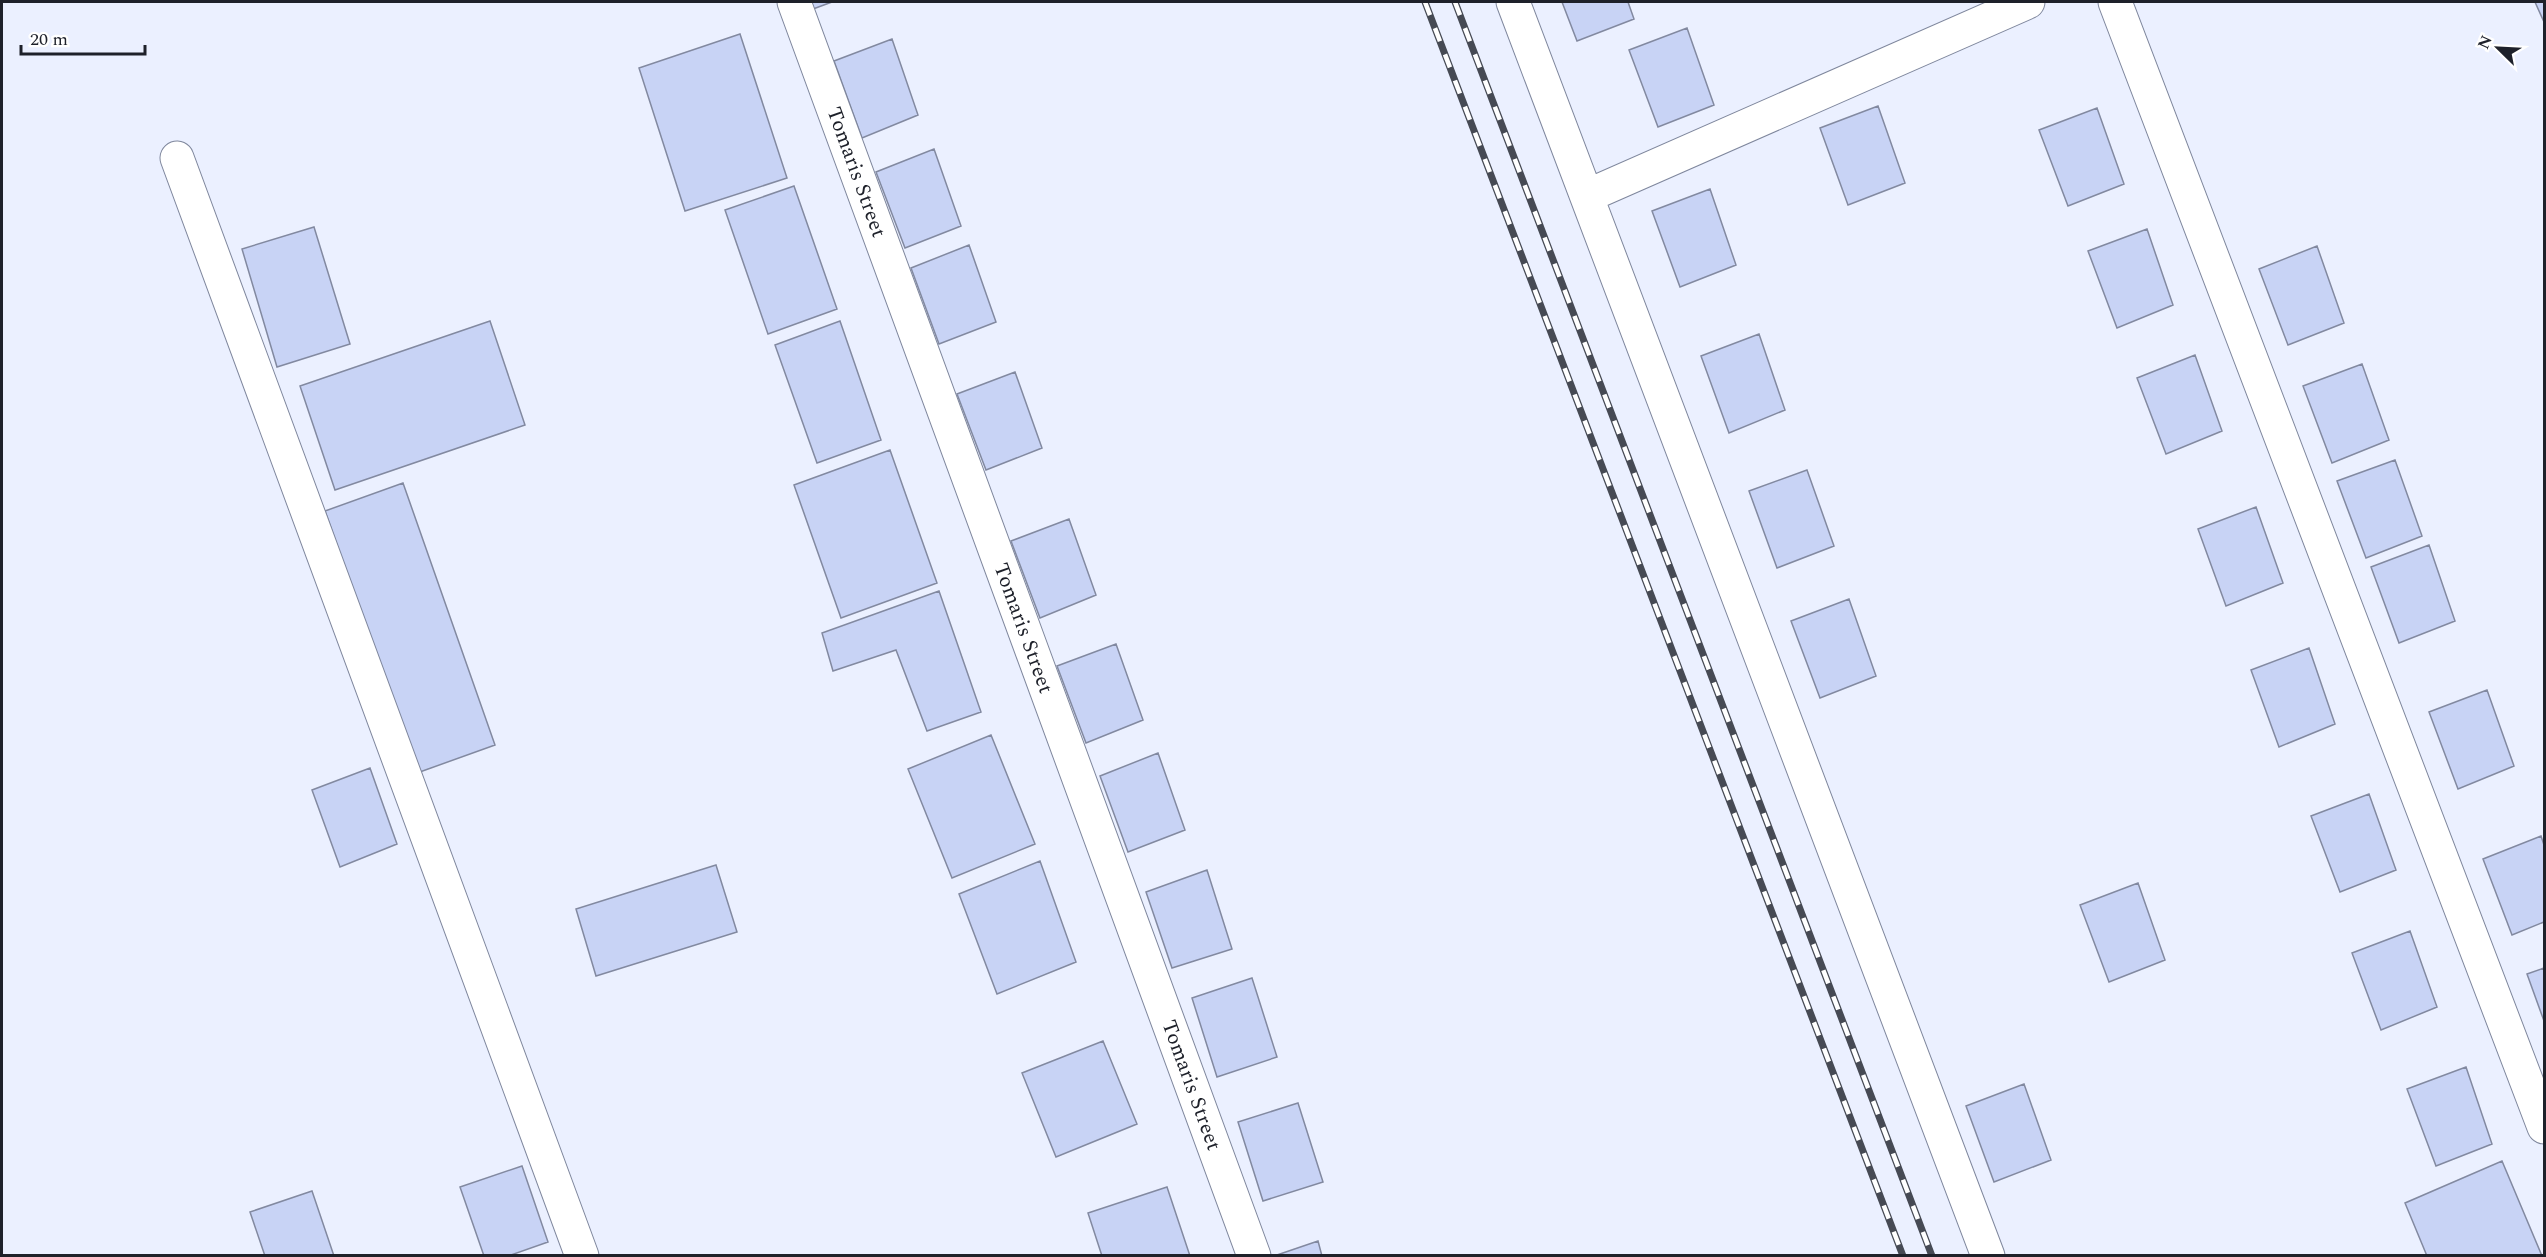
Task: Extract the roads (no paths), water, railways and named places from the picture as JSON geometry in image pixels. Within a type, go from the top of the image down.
[{"type":"street","name":"Tomaris Street","points":[[794,2],[1254,1256]]},
{"type":"street","points":[[1513,2],[1988,1256]]},
{"type":"street","points":[[1587,196],[2028,2]]},
{"type":"street","points":[[2115,2],[2544,1127]]},
{"type":"street","points":[[177,158],[582,1256]]},
{"type":"railway","points":[[1425,2],[1903,1256]]},
{"type":"railway","points":[[1455,2],[1932,1256]]}]
